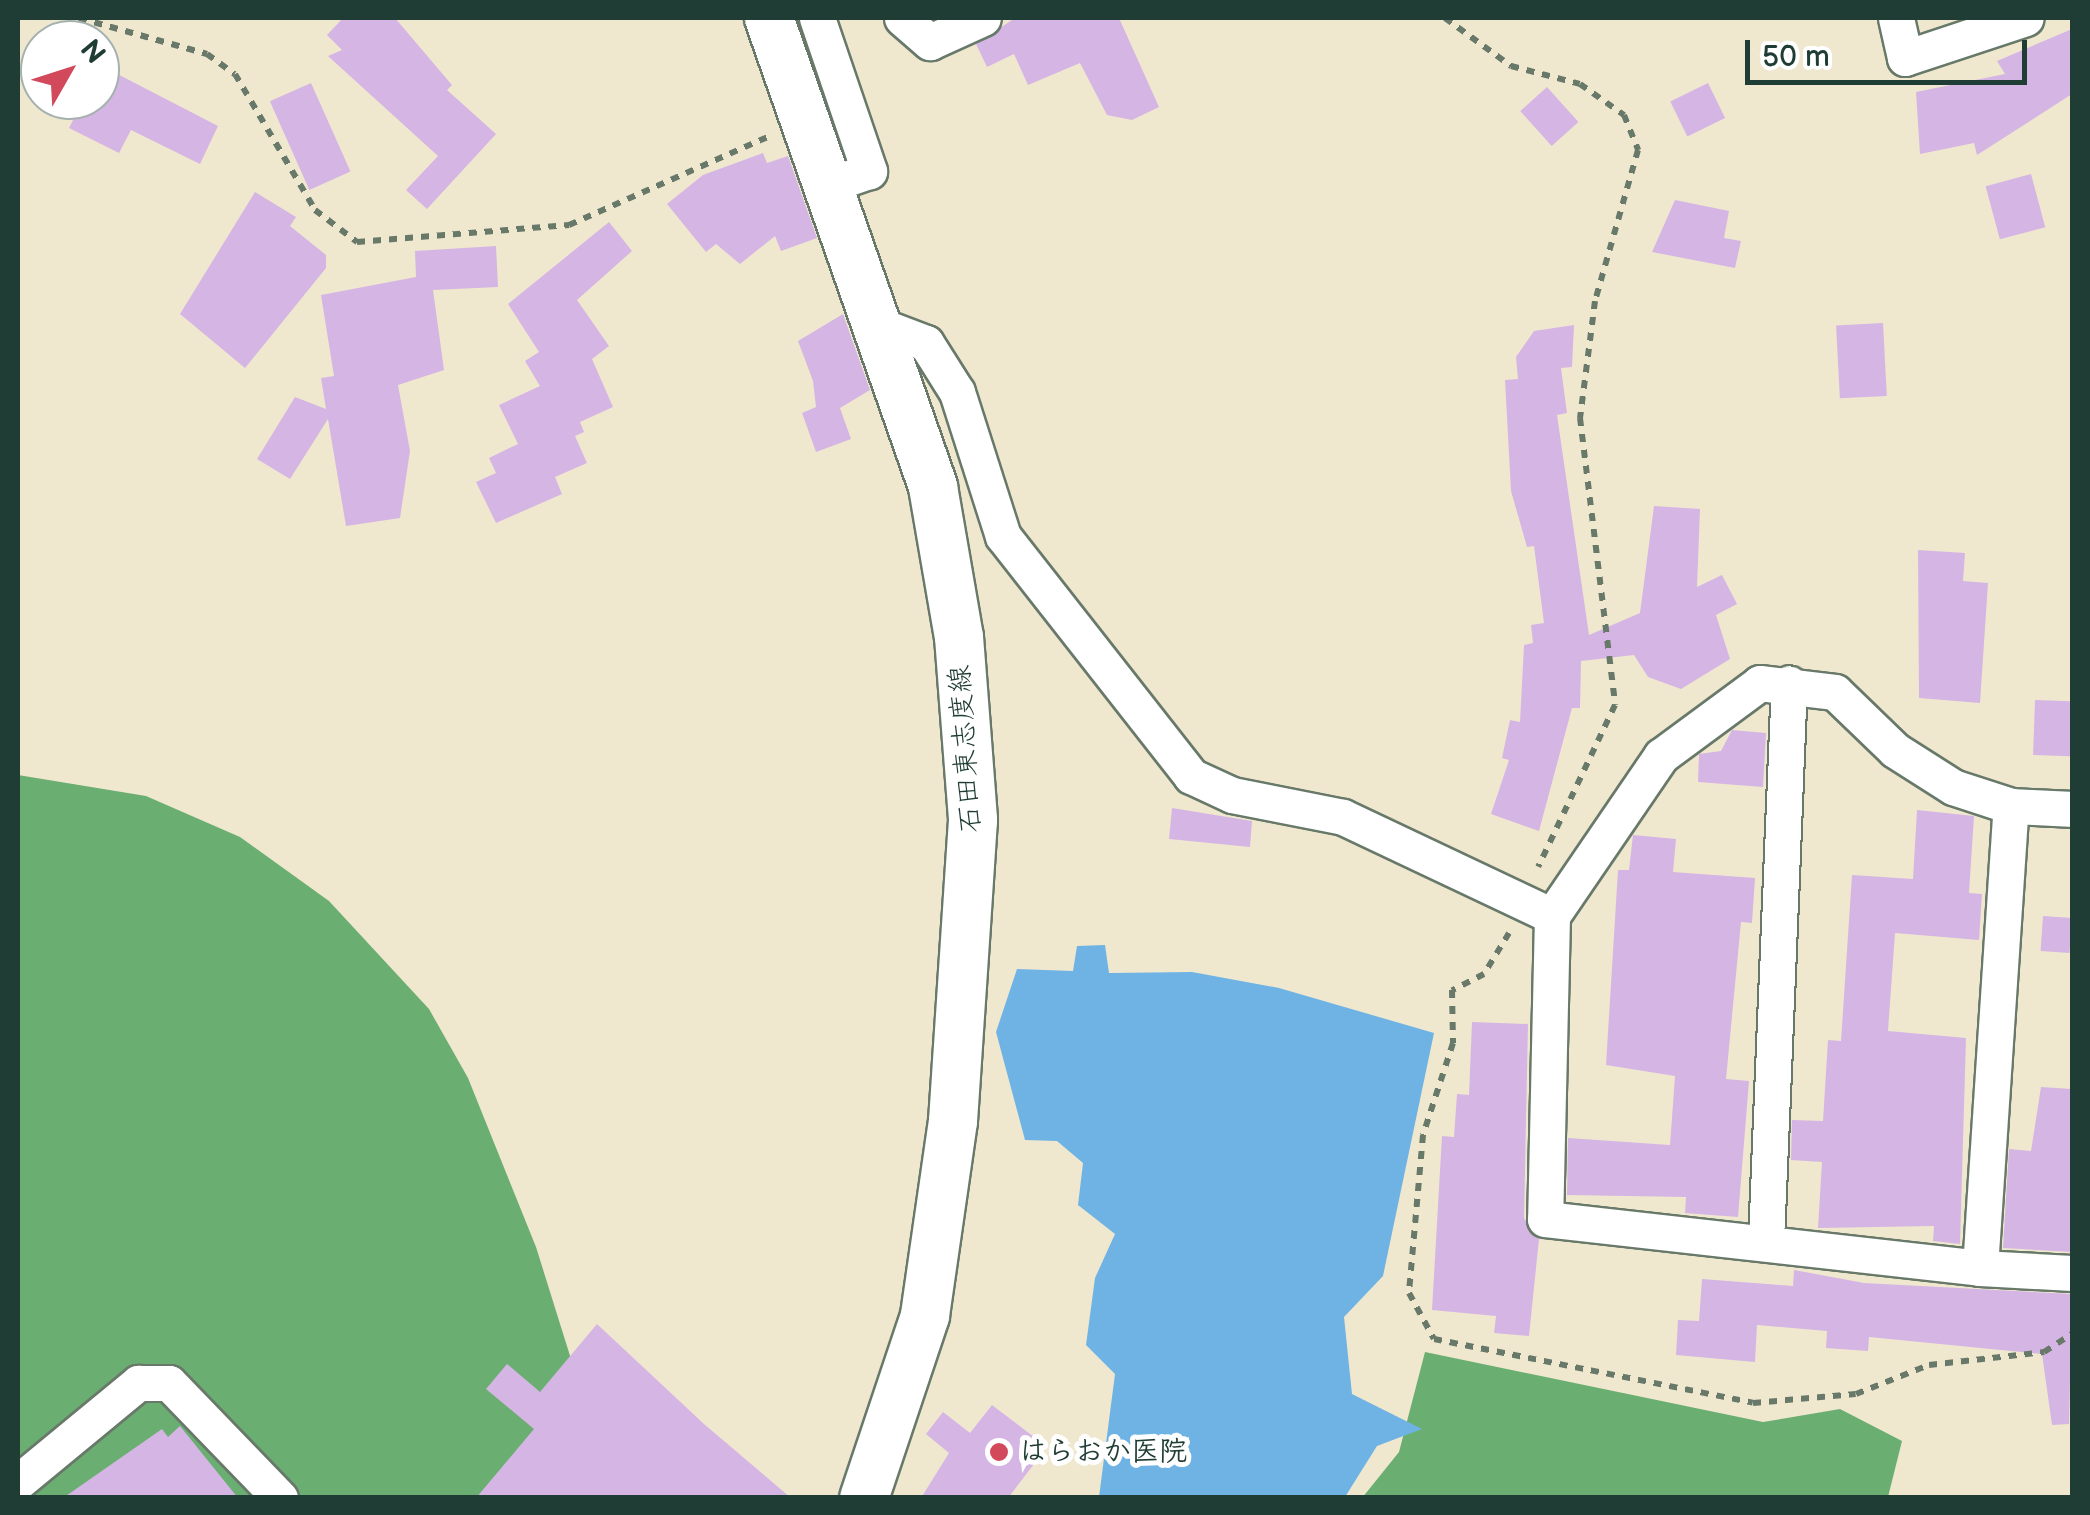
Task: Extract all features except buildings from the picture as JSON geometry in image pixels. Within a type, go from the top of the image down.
[{"type":"main road","name":"石田東志度線","points":[[769,18],[884,327],[933,488],[958,638],[974,820],[953,1122],[925,1316],[864,1498]]},
{"type":"street","points":[[817,18],[869,171],[832,184]]},
{"type":"street","points":[[902,18],[930,42],[983,18]]},
{"type":"street","points":[[1896,18],[1905,58],[2026,18]]},
{"type":"street","points":[[884,327],[926,343],[957,392],[1004,536],[1192,776],[1232,795],[1343,817],[1538,909]]},
{"type":"street","points":[[2072,809],[2011,806],[1938,778],[1835,692],[1789,683],[1760,683],[1728,701],[1660,756],[1538,909],[1545,1219],[1766,1240],[1980,1268],[2072,1273]]},
{"type":"street","points":[[1766,1240],[1789,683]]},
{"type":"street","points":[[1980,1268],[2011,806]]},
{"type":"street","points":[[18,1482],[138,1384],[169,1384],[280,1498]]},
{"type":"path","points":[[79,18],[207,54],[235,74],[315,210],[357,242],[569,224],[808,119]]},
{"type":"path","points":[[1445,18],[1511,66],[1580,84],[1624,115],[1638,150],[1595,301],[1580,418],[1615,705],[1538,909]]},
{"type":"green space","points":[[18,775],[146,796],[240,837],[329,901],[429,1009],[468,1078],[536,1247],[576,1375],[594,1497],[18,1498]]},
{"type":"green space","points":[[1425,1352],[1763,1422],[1840,1409],[1902,1441],[1888,1497],[1362,1498],[1399,1452]]},
{"type":"water","points":[[1105,945],[1109,973],[1192,972],[1279,988],[1434,1033],[1383,1276],[1344,1317],[1352,1394],[1422,1429],[1377,1446],[1345,1497],[1099,1497],[1115,1374],[1086,1345],[1095,1278],[1115,1234],[1078,1205],[1083,1163],[1057,1141],[1025,1140],[996,1032],[1017,969],[1073,971],[1077,946]]},
{"type":"place","name":"はらおか医院","points":[[999,1452]]}]
